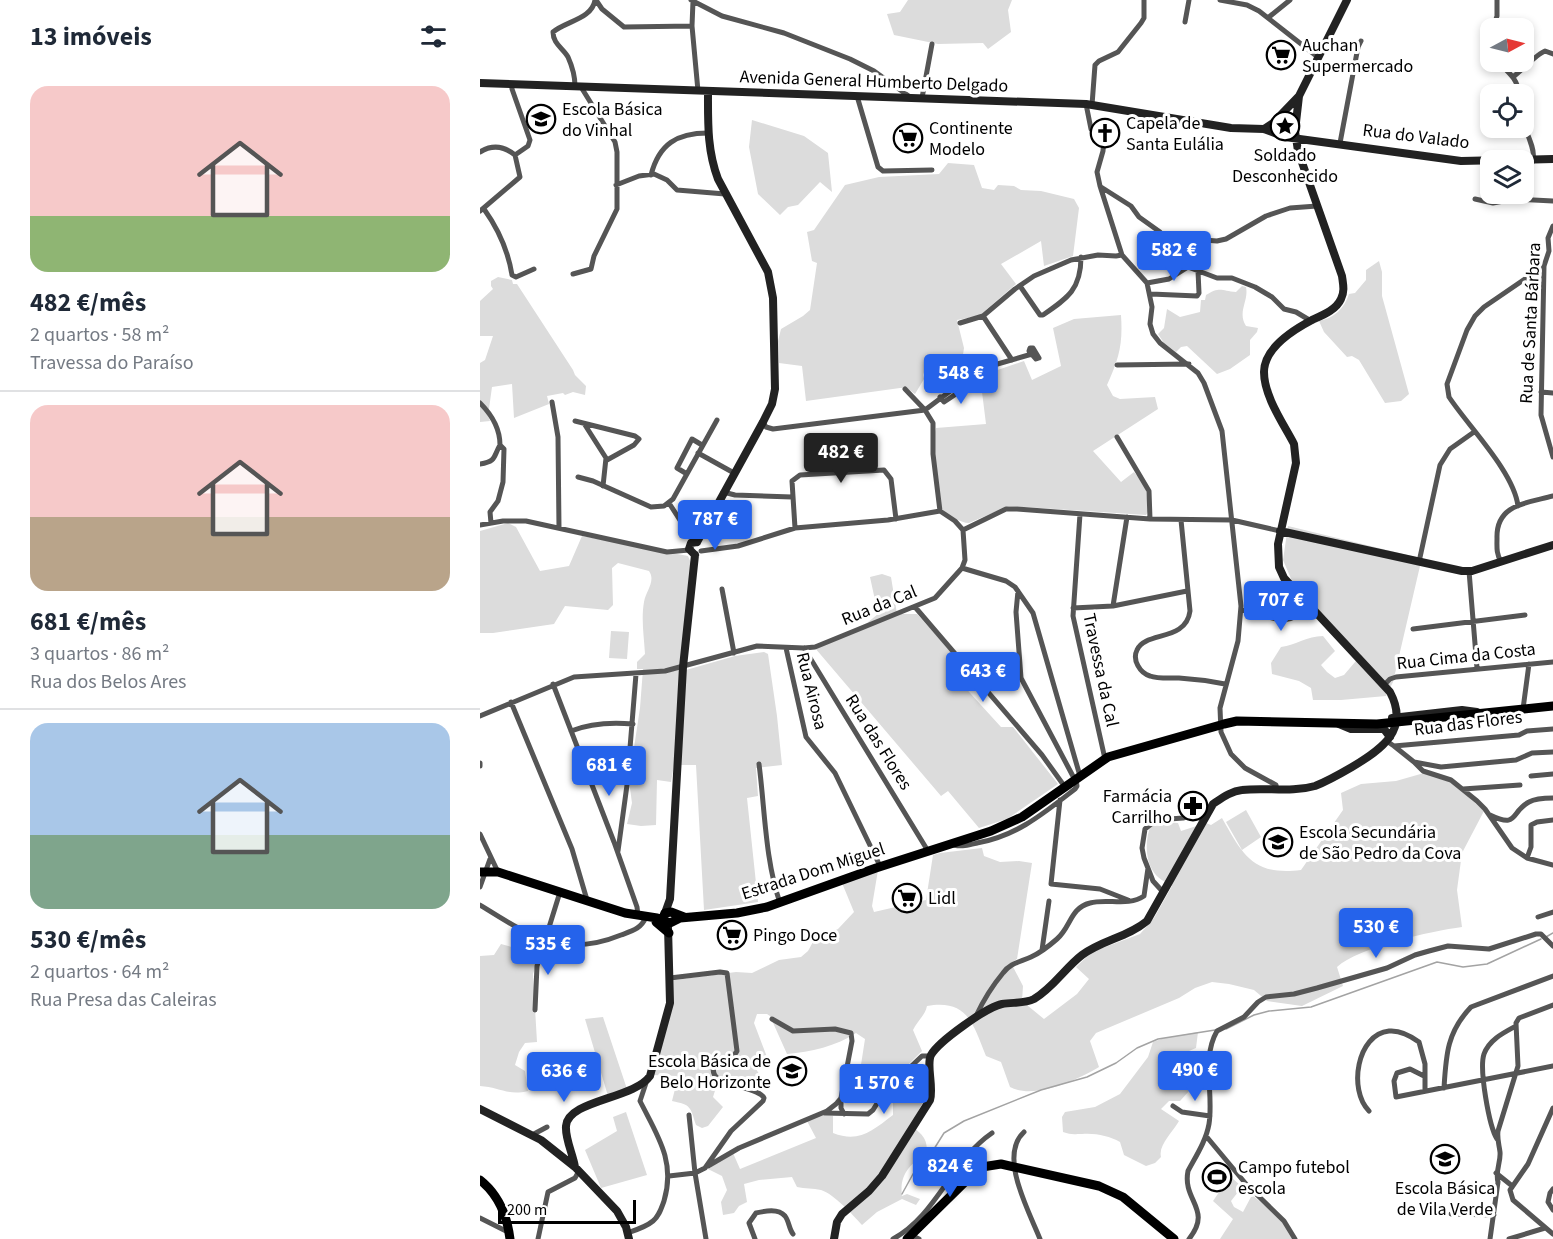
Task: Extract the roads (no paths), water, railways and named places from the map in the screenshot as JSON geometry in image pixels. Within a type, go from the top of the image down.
[{"type":"main road","name":"Estrada Dom Miguel","points":[[664,917],[737,913],[780,903],[880,866],[1011,823],[1105,759],[1220,724],[1237,721],[1377,724],[1553,706]]},
{"type":"main road","points":[[482,872],[498,872],[587,901],[664,917],[662,926],[669,933]]},
{"type":"main road","points":[[912,1238],[982,1167],[1001,1164],[1111,1190],[1151,1218],[1174,1239]]},
{"type":"main road","points":[[480,1179],[496,1196],[506,1215],[509,1236]]},
{"type":"street","points":[[595,0],[618,24],[624,27],[692,26]]},
{"type":"street","points":[[573,274],[591,269],[594,256],[617,209],[617,152],[615,142],[578,87],[567,56],[556,44],[553,32],[587,14],[594,6],[595,0]]},
{"type":"street","points":[[1144,0],[1144,18],[1141,23],[1118,52],[1095,65],[1093,76],[1095,87],[1089,104],[1091,129],[1104,137],[1097,172],[1122,255],[1147,283],[1152,307],[1149,318],[1153,334],[1160,343],[1190,364],[1204,382],[1222,431],[1241,610],[1238,641],[1220,708],[1220,724],[1231,754],[1245,768],[1276,785],[1277,790]]},
{"type":"street","points":[[1185,21],[1189,0]]},
{"type":"street","points":[[1220,0],[1252,7],[1269,17],[1318,58]]},
{"type":"street","points":[[1252,7],[1255,0]]},
{"type":"street","points":[[1269,17],[1290,0]]},
{"type":"street","points":[[1264,129],[1273,123],[1299,96],[1347,0]]},
{"type":"street","points":[[1496,18],[1497,0]]},
{"type":"street","points":[[698,91],[692,1],[722,16],[784,33],[850,59],[912,98]]},
{"type":"street","points":[[1340,143],[1351,80],[1361,41]]},
{"type":"street","points":[[922,98],[932,44]]},
{"type":"street","points":[[1513,77],[1529,65],[1539,53],[1545,51],[1553,54]]},
{"type":"street","points":[[1508,72],[1518,84]]},
{"type":"street","points":[[883,97],[887,94],[889,86],[885,80]]},
{"type":"street","name":"Avenida General Humberto Delgado","points":[[480,83],[1089,104],[1231,128],[1264,129],[1285,136]]},
{"type":"street","points":[[512,85],[530,140],[528,146],[515,155]]},
{"type":"street","points":[[639,1101],[650,1076],[667,1018],[670,978],[669,933],[664,917],[670,899],[683,667],[695,548],[723,492],[763,422],[772,404],[775,389],[772,290],[768,272],[725,194],[713,167],[708,133],[708,92]]},
{"type":"street","points":[[857,96],[878,167],[890,172],[932,170]]},
{"type":"street","points":[[834,1239],[837,1222],[882,1176],[930,1100],[931,1056],[941,1044],[989,1009],[1002,1004],[1036,998],[1081,956],[1097,946],[1137,930],[1147,921],[1213,804],[1240,790],[1304,788],[1323,782],[1391,742],[1395,723],[1393,697],[1284,578],[1277,556],[1280,531],[1296,463],[1296,453],[1294,444],[1267,388],[1264,374],[1265,362],[1270,352],[1282,341],[1335,307],[1344,288],[1342,276],[1298,148],[1296,137],[1299,96]]},
{"type":"street","points":[[1284,111],[1291,109],[1297,115]]},
{"type":"street","points":[[1273,123],[1275,133]]},
{"type":"street","points":[[651,175],[661,152],[676,138],[687,134],[708,133]]},
{"type":"street","points":[[1285,136],[1298,148]]},
{"type":"street","name":"Rua do Valado","points":[[1285,136],[1461,160],[1480,160]]},
{"type":"street","points":[[480,152],[489,147],[501,147],[515,155],[520,177],[482,210],[502,238],[509,256],[512,275],[516,277],[534,269]]},
{"type":"street","name":"Rua do Valado","points":[[1534,159],[1553,159]]},
{"type":"street","points":[[616,185],[639,176],[651,175],[667,180],[677,190],[725,194]]},
{"type":"street","points":[[1100,186],[1131,206],[1139,217],[1165,237],[1188,267],[1217,278],[1232,279],[1255,287],[1272,297],[1284,309],[1296,312],[1311,321]]},
{"type":"street","points":[[1534,198],[1553,201]]},
{"type":"street","points":[[1475,199],[1480,200]]},
{"type":"street","points":[[1165,237],[1217,241],[1226,239],[1266,216],[1290,208],[1317,206]]},
{"type":"street","name":"Rua de Santa Bárbara","points":[[1553,226],[1548,238],[1552,254],[1544,266],[1541,392],[1541,415],[1553,457]]},
{"type":"street","points":[[1178,255],[1184,239]]},
{"type":"street","points":[[960,323],[983,316],[1020,286],[1049,269],[1081,257],[1122,255]]},
{"type":"street","points":[[1020,286],[1040,315],[1044,315],[1071,294],[1082,270],[1081,257]]},
{"type":"street","points":[[1518,506],[1513,489],[1497,462],[1449,397],[1447,384],[1467,330],[1475,316],[1484,307],[1544,266]]},
{"type":"street","points":[[1147,283],[1169,279],[1188,267]]},
{"type":"street","points":[[1150,294],[1179,293],[1192,297],[1197,296],[1199,293],[1198,271]]},
{"type":"street","points":[[983,316],[1012,360]]},
{"type":"street","points":[[763,422],[766,427],[773,429],[925,410],[940,397],[944,402],[955,396],[962,390],[959,384],[987,367],[1032,354]]},
{"type":"street","points":[[1117,365],[1190,364]]},
{"type":"street","points":[[905,389],[925,410],[933,423],[933,454],[940,511]]},
{"type":"street","points":[[1541,392],[1553,393]]},
{"type":"street","points":[[552,402],[558,437],[559,528]]},
{"type":"street","points":[[480,403],[495,421],[500,435],[496,457],[490,462],[480,464]]},
{"type":"street","points":[[578,477],[651,507],[669,504],[717,420]]},
{"type":"street","points":[[575,421],[635,436],[639,439],[634,446],[607,460]]},
{"type":"street","points":[[585,424],[607,460],[603,486]]},
{"type":"street","points":[[1419,562],[1440,465],[1450,449],[1474,432]]},
{"type":"street","points":[[1117,437],[1149,491],[1150,519]]},
{"type":"street","points":[[687,474],[677,468],[692,439],[702,445]]},
{"type":"street","points":[[491,523],[490,512],[498,501],[503,482],[504,449],[500,445]]},
{"type":"street","points":[[698,453],[734,473]]},
{"type":"street","points":[[795,528],[792,481],[800,475],[884,470],[891,479],[896,519]]},
{"type":"street","points":[[723,492],[735,495],[792,497]]},
{"type":"street","points":[[1501,561],[1498,556],[1497,528],[1504,512],[1553,496]]},
{"type":"street","points":[[669,504],[695,548]]},
{"type":"street","points":[[963,530],[1006,509],[1150,519],[1232,520],[1468,571],[1553,545]]},
{"type":"street","points":[[480,525],[520,520],[667,552],[738,546],[795,528],[896,519],[940,511],[955,521],[963,530],[965,560],[962,568],[1006,581],[1018,591],[1033,613],[1077,778]]},
{"type":"street","name":"Travessa da Cal","points":[[1080,514],[1073,608],[1074,628],[1105,759]]},
{"type":"street","points":[[1113,606],[1127,517]]},
{"type":"street","points":[[1181,520],[1189,620],[1184,627],[1141,644],[1136,651],[1136,662],[1141,671],[1151,676],[1205,680],[1225,684]]},
{"type":"street","name":"Rua da Cal","points":[[480,716],[574,677],[636,674],[683,667],[757,646],[815,647],[935,598],[962,568]]},
{"type":"street","points":[[1468,571],[1477,668]]},
{"type":"street","points":[[722,589],[734,653]]},
{"type":"street","points":[[1018,591],[1016,612],[1021,678],[1077,778]]},
{"type":"street","points":[[1073,608],[1113,606],[1188,591]]},
{"type":"street","points":[[1241,610],[1286,621],[1303,614],[1310,606]]},
{"type":"street","points":[[915,607],[1042,754],[1065,787]]},
{"type":"street","points":[[1413,629],[1525,615]]},
{"type":"street","name":"Rua Airosa","points":[[786,648],[806,737],[835,773],[880,866]]},
{"type":"street","name":"Rua das Flores","points":[[804,648],[928,851]]},
{"type":"street","name":"Rua Cima da Costa","points":[[1384,685],[1396,677],[1553,662]]},
{"type":"street","points":[[1526,708],[1529,664]]},
{"type":"street","points":[[618,853],[633,724],[636,674]]},
{"type":"street","points":[[553,684],[618,853],[636,907],[664,917]]},
{"type":"street","points":[[511,702],[572,849],[587,901]]},
{"type":"street","name":"Estrada Dom Miguel","points":[[1338,724],[1351,720],[1395,723],[1526,713],[1526,708]]},
{"type":"street","name":"Estrada Dom Miguel","points":[[1338,724],[1355,729],[1384,729],[1395,723],[1462,710],[1481,713]]},
{"type":"street","points":[[571,731],[590,724],[618,722],[633,724]]},
{"type":"street","points":[[1384,729],[1391,742],[1424,771],[1450,780],[1463,789],[1489,814],[1512,848],[1527,858],[1553,866]]},
{"type":"street","name":"Rua das Flores","points":[[1391,742],[1519,735],[1527,731],[1553,729]]},
{"type":"street","points":[[1414,762],[1441,767],[1460,766],[1516,760],[1532,753],[1553,752]]},
{"type":"street","points":[[759,764],[774,886],[780,903]]},
{"type":"street","points":[[1531,776],[1553,774]]},
{"type":"street","name":"Estrada Dom Miguel","points":[[950,844],[963,846],[994,840],[1017,831],[1038,818],[1077,786],[1077,778]]},
{"type":"street","points":[[1463,789],[1520,785]]},
{"type":"street","points":[[1489,814],[1502,821],[1509,821],[1515,818],[1532,800],[1553,798]]},
{"type":"street","points":[[1060,800],[1051,884],[1100,889],[1131,901]]},
{"type":"street","points":[[1163,892],[1157,887],[1142,848],[1145,829],[1156,820],[1183,818],[1207,811]]},
{"type":"street","points":[[1527,858],[1531,847],[1531,825],[1553,820]]},
{"type":"street","points":[[480,834],[498,872]]},
{"type":"street","points":[[480,887],[482,872],[490,859]]},
{"type":"street","points":[[975,1017],[1008,967],[1042,951],[1063,933],[1078,908],[1089,903],[1131,901],[1144,896],[1148,868]]},
{"type":"street","points":[[535,1010],[537,966],[560,892]]},
{"type":"street","points":[[480,905],[515,928],[565,946],[590,945],[638,929],[643,924],[664,917],[674,908],[670,899]]},
{"type":"street","points":[[1042,951],[1048,902]]},
{"type":"street","points":[[1538,917],[1553,912]]},
{"type":"street","points":[[1189,1239],[1200,1223],[1187,1179],[1188,1171],[1206,1136],[1210,1116],[1211,1089],[1209,1055],[1217,1031],[1244,1017],[1266,997],[1294,994],[1317,988],[1387,968],[1415,955],[1448,946],[1489,949],[1530,935],[1544,937],[1553,946]]},
{"type":"street","points":[[670,978],[720,972],[727,974],[737,1051],[733,1057],[717,1060],[714,1071],[721,1081],[759,1092],[764,1098],[764,1101],[731,1131],[705,1168]]},
{"type":"street","points":[[1444,1088],[1450,1039],[1454,1027],[1471,1007],[1553,976]]},
{"type":"street","points":[[989,994],[987,1000],[989,1009]]},
{"type":"street","points":[[1497,1140],[1518,1066],[1516,1026],[1519,1018],[1553,1005]]},
{"type":"street","points":[[772,1019],[793,1031],[835,1029],[850,1033],[852,1041],[841,1098],[841,1108],[844,1114]]},
{"type":"street","points":[[1490,1239],[1500,1153],[1489,1116],[1484,1055],[1493,1039],[1516,1026]]},
{"type":"street","points":[[1369,1111],[1361,1100],[1356,1081],[1357,1069],[1361,1056],[1370,1042],[1389,1031],[1400,1032],[1419,1042],[1425,1064],[1425,1091]]},
{"type":"street","points":[[822,1113],[868,1114],[884,1092],[922,1056],[931,1056]]},
{"type":"street","points":[[1424,1076],[1410,1069],[1397,1073],[1394,1081],[1395,1097],[1553,1066]]},
{"type":"street","points":[[538,1239],[548,1192],[575,1178],[577,1169],[566,1130],[567,1120],[571,1114],[646,1083]]},
{"type":"street","points":[[480,1109],[532,1135],[577,1169],[617,1211],[628,1236],[648,1224],[660,1212],[669,1176],[663,1146],[634,1089]]},
{"type":"street","points":[[669,1176],[695,1173],[739,1148],[822,1113],[841,1098]]},
{"type":"street","points":[[1173,1106],[1182,1112],[1210,1116]]},
{"type":"street","points":[[1553,1108],[1528,1164],[1511,1185],[1510,1195],[1553,1234]]},
{"type":"street","points":[[689,1115],[695,1173],[706,1239]]},
{"type":"street","points":[[532,1135],[547,1127]]},
{"type":"street","points":[[1024,1131],[1016,1141],[1014,1166],[1040,1239]]},
{"type":"street","points":[[893,1239],[914,1223],[935,1199],[960,1162],[992,1133]]},
{"type":"street","points":[[1206,1136],[1246,1184],[1284,1221],[1295,1239]]},
{"type":"street","points":[[1496,1173],[1511,1185]]},
{"type":"street","points":[[1553,1189],[1548,1202],[1553,1210]]},
{"type":"street","points":[[755,1239],[749,1223],[756,1213],[763,1211],[773,1211],[785,1216],[793,1234]]},
{"type":"street","points":[[1450,1214],[1494,1215]]},
{"type":"street","points":[[480,1218],[509,1236]]},
{"type":"street","points":[[1509,1239],[1545,1228]]},
{"type":"waterway","points":[[1546,937],[1553,933]]},
{"type":"waterway","points":[[1226,1029],[1254,1015],[1269,1011],[1311,1007],[1437,962],[1463,967],[1487,964],[1541,939]]},
{"type":"waterway","points":[[902,1194],[913,1174],[929,1157],[944,1133],[964,1121],[1041,1090],[1087,1077],[1116,1063],[1137,1048],[1158,1039],[1215,1030]]},
{"type":"place","name":"Auchan Supermercado","points":[[1281,55]]},
{"type":"place","name":"Escola Básica do Vinhal","points":[[541,119]]},
{"type":"place","name":"Soldado Desconhecido","points":[[1285,126]]},
{"type":"place","name":"Capela de Santa Eulália","points":[[1105,133]]},
{"type":"place","name":"Continente Modelo","points":[[908,138]]},
{"type":"place","name":"Farmácia Carrilho","points":[[1193,806]]},
{"type":"place","name":"Escola Secundária de São Pedro da Cova","points":[[1278,842]]},
{"type":"place","name":"Lidl","points":[[907,898]]},
{"type":"place","name":"Pingo Doce","points":[[732,935]]},
{"type":"place","name":"Escola Básica de Belo Horizonte","points":[[792,1071]]},
{"type":"place","name":"Escola Básica de Vila Verde","points":[[1445,1159]]},
{"type":"place","name":"Campo futebol escola","points":[[1217,1177]]}]
